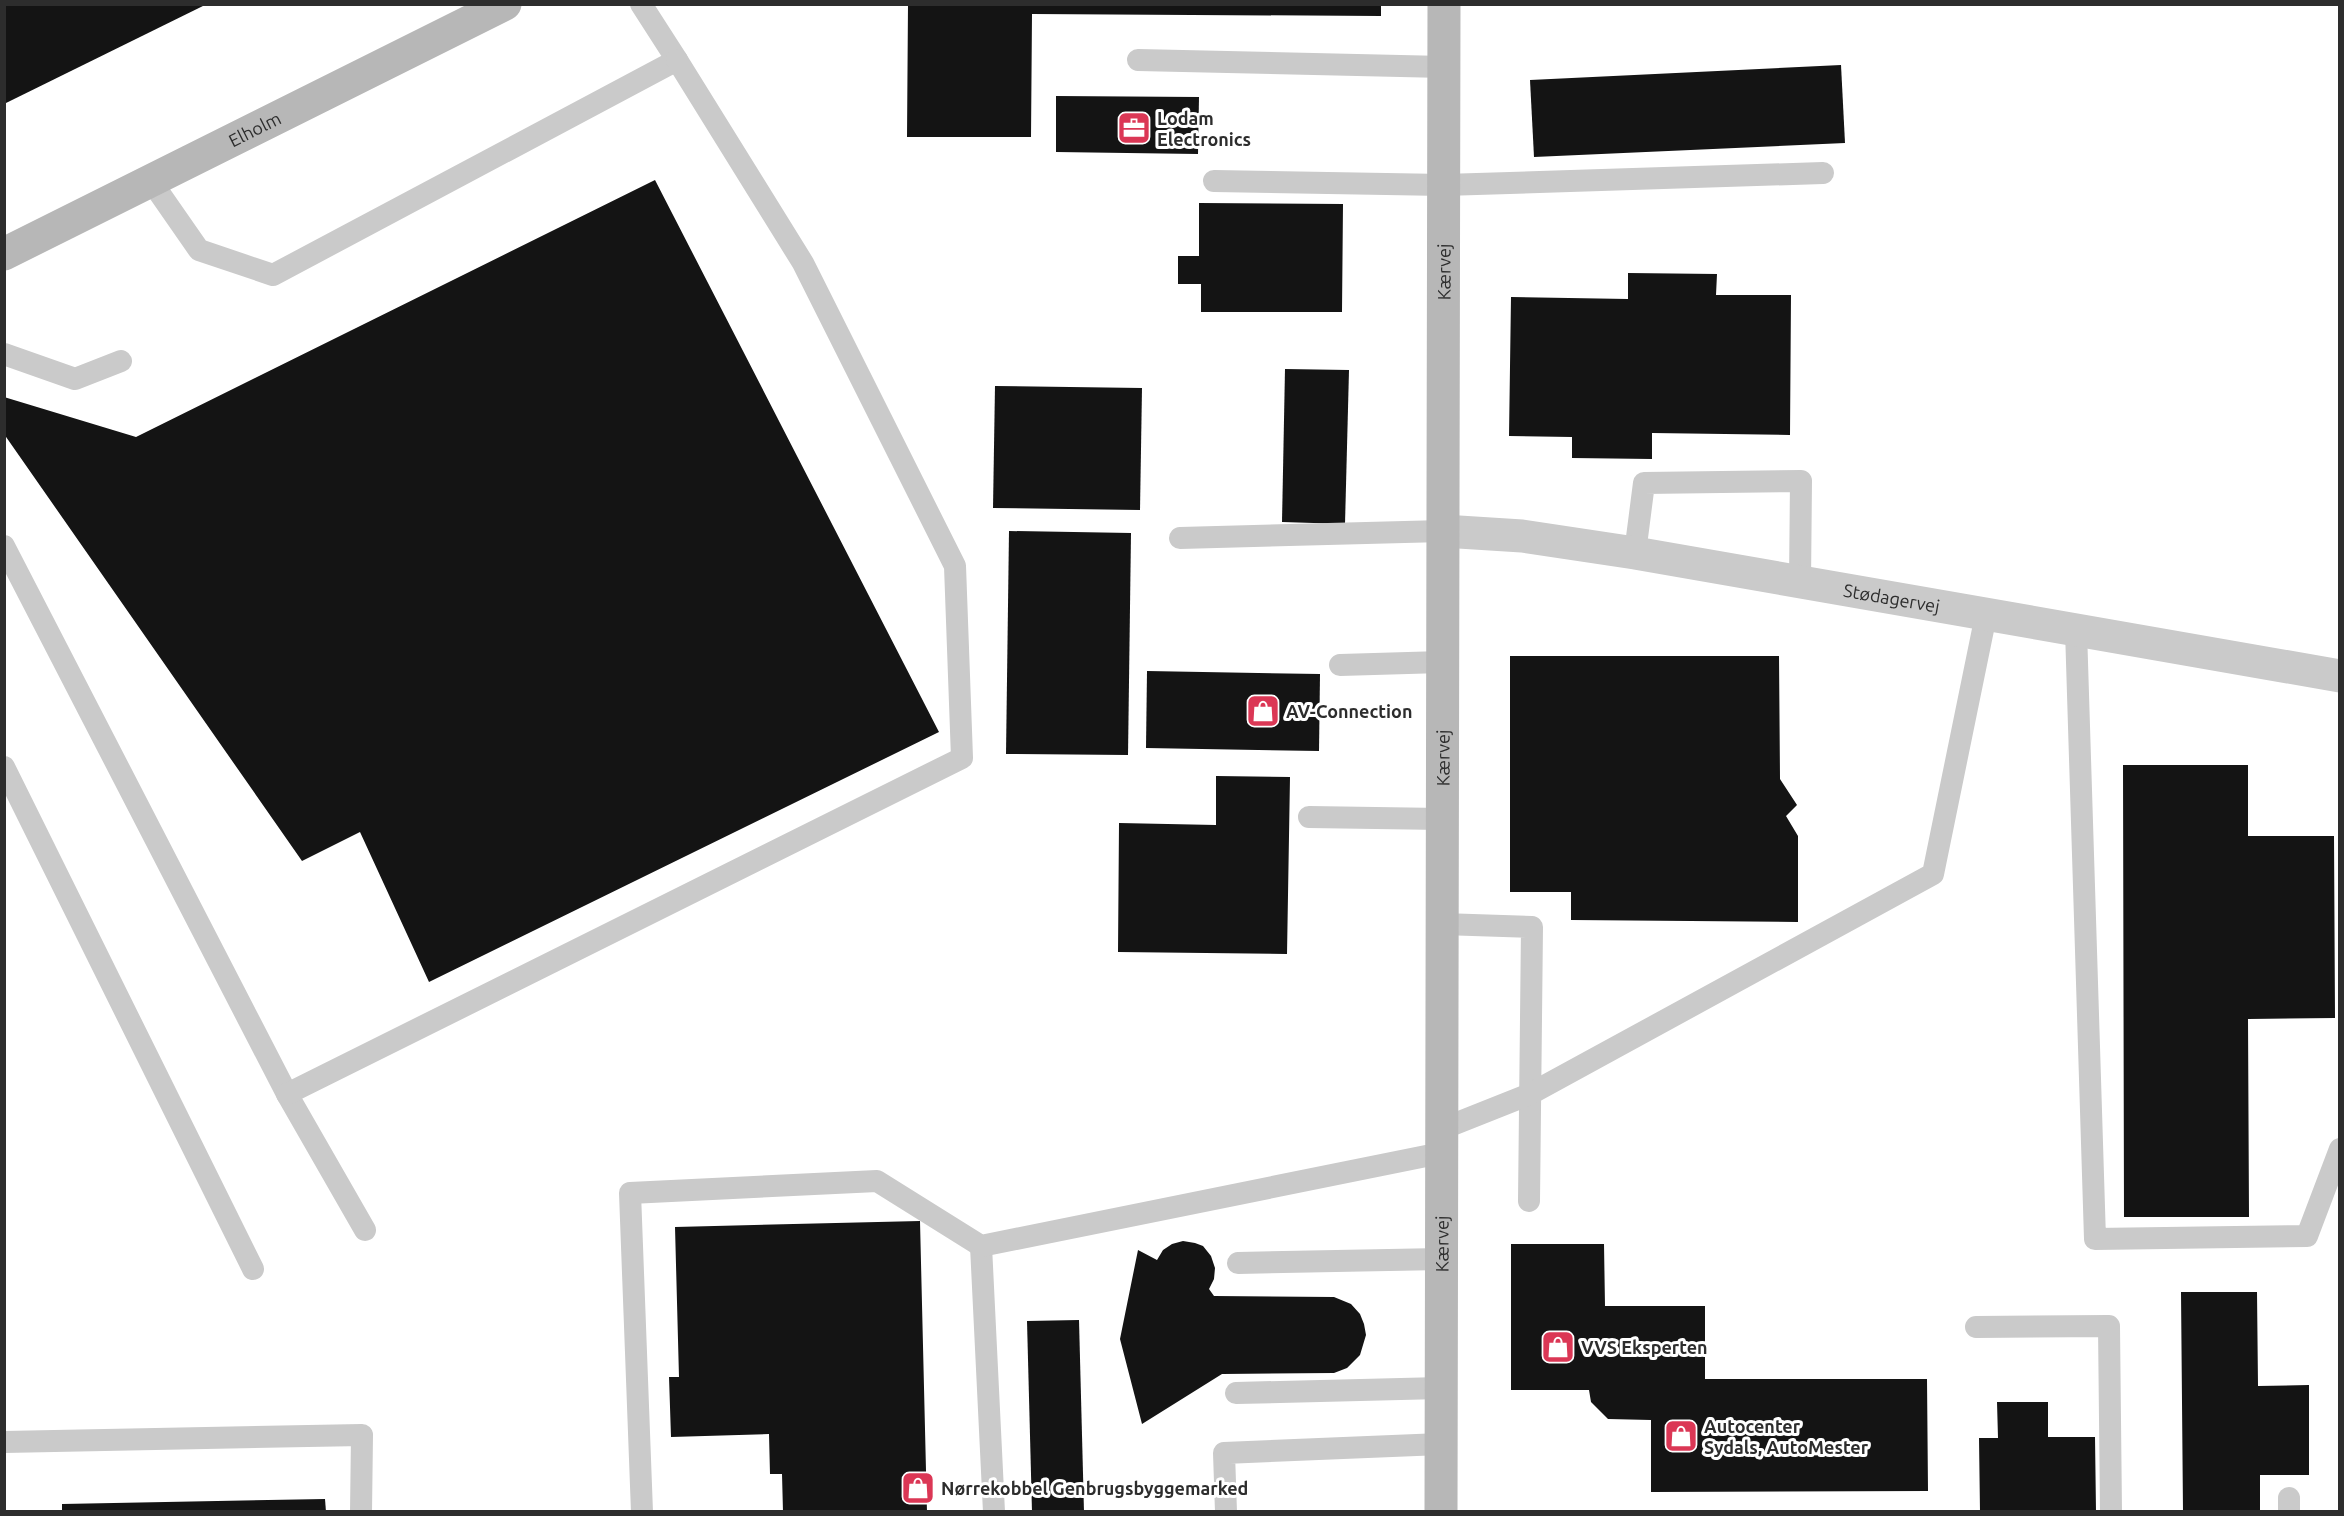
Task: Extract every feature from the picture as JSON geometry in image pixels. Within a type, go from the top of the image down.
[{"type":"street","name":"Elholm","points":[[4,254],[505,4]]},
{"type":"street","name":"Kærvej","points":[[1441,1512],[1444,4]]},
{"type":"street","name":"Stødagervej","points":[[1443,531],[1522,536],[1635,553],[2340,676]]},
{"type":"lane","points":[[287,1094],[962,758],[955,566],[803,263],[641,4]]},
{"type":"lane","points":[[151,181],[199,250],[273,275],[677,60]]},
{"type":"lane","points":[[1138,60],[1444,67]]},
{"type":"lane","points":[[1214,181],[1444,184],[1823,173]]},
{"type":"lane","points":[[4,354],[75,379],[120,361]]},
{"type":"lane","points":[[1635,553],[1644,483],[1801,481],[1800,582]]},
{"type":"lane","points":[[1179,538],[1443,531]]},
{"type":"lane","points":[[4,546],[287,1094],[365,1230]]},
{"type":"lane","points":[[642,1512],[630,1193],[877,1181],[981,1246],[1442,1141],[1933,874],[1986,615]]},
{"type":"lane","points":[[2076,630],[2095,1239],[2307,1236],[2340,1149]]},
{"type":"lane","points":[[1340,666],[1442,662]]},
{"type":"lane","points":[[4,767],[254,1269]]},
{"type":"lane","points":[[1309,817],[1442,819]]},
{"type":"lane","points":[[1442,924],[1532,927],[1528,1201]]},
{"type":"lane","points":[[981,1246],[994,1512]]},
{"type":"lane","points":[[1238,1263],[1441,1259]]},
{"type":"lane","points":[[1976,1327],[2109,1326],[2111,1512]]},
{"type":"lane","points":[[1236,1393],[1441,1388]]},
{"type":"lane","points":[[4,1442],[362,1435],[361,1512]]},
{"type":"lane","points":[[1226,1512],[1224,1453],[1441,1444]]},
{"type":"building","points":[[4,4],[207,4],[4,104]]},
{"type":"building","points":[[908,4],[1381,4],[1381,16],[1032,14],[1031,137],[907,137]]},
{"type":"building","points":[[1841,65],[1845,143],[1534,157],[1530,80]]},
{"type":"building","points":[[1056,96],[1199,97],[1198,154],[1056,152]]},
{"type":"building","points":[[655,180],[939,732],[429,982],[360,832],[302,861],[4,434],[4,397],[136,437]]},
{"type":"building","points":[[1199,203],[1343,204],[1342,312],[1201,312],[1201,284],[1178,284],[1178,256],[1199,256]]},
{"type":"building","points":[[1628,273],[1717,274],[1716,295],[1791,295],[1790,435],[1652,433],[1652,459],[1572,458],[1572,437],[1509,436],[1511,297],[1628,299]]},
{"type":"building","points":[[1285,369],[1349,370],[1345,524],[1282,522]]},
{"type":"building","points":[[995,386],[1142,388],[1140,510],[993,508]]},
{"type":"building","points":[[1009,531],[1131,533],[1128,755],[1006,754]]},
{"type":"building","points":[[1510,656],[1779,656],[1780,779],[1797,805],[1786,816],[1798,836],[1798,922],[1571,920],[1571,892],[1510,892]]},
{"type":"building","points":[[1147,671],[1320,674],[1319,751],[1146,748]]},
{"type":"building","points":[[2123,765],[2248,765],[2248,836],[2334,836],[2335,1018],[2248,1019],[2249,1217],[2124,1217]]},
{"type":"building","points":[[1216,776],[1290,777],[1287,954],[1118,952],[1119,823],[1216,825]]},
{"type":"building","points":[[920,1221],[927,1512],[783,1512],[782,1474],[770,1474],[769,1434],[671,1437],[669,1377],[679,1377],[675,1227]]},
{"type":"building","points":[[1183,1241],[1203,1246],[1211,1256],[1215,1268],[1214,1279],[1209,1289],[1214,1296],[1334,1297],[1351,1304],[1360,1314],[1366,1335],[1360,1355],[1347,1368],[1334,1373],[1222,1374],[1142,1424],[1120,1339],[1138,1250],[1157,1260],[1163,1250]]},
{"type":"building","points":[[1511,1244],[1604,1244],[1605,1306],[1705,1306],[1705,1379],[1927,1379],[1928,1491],[1651,1492],[1651,1420],[1608,1419],[1591,1402],[1589,1390],[1511,1390]]},
{"type":"building","points":[[2181,1292],[2257,1292],[2258,1386],[2309,1385],[2309,1475],[2260,1475],[2260,1512],[2183,1512]]},
{"type":"building","points":[[1079,1320],[1084,1512],[1032,1512],[1027,1321]]},
{"type":"building","points":[[1997,1402],[2048,1402],[2048,1437],[2095,1437],[2096,1512],[1980,1512],[1979,1438],[1998,1438]]},
{"type":"building","points":[[325,1499],[326,1512],[62,1512],[62,1504]]},
{"type":"place","name":"Lodam Electronics","points":[[1134,128]]},
{"type":"place","name":"AV-Connection","points":[[1263,711]]},
{"type":"place","name":"VVS Eksperten","points":[[1558,1347]]},
{"type":"place","name":"Autocenter Sydals, AutoMester","points":[[1681,1436]]},
{"type":"place","name":"Nørrekobbel Genbrugsbyggemarked","points":[[918,1488]]}]
